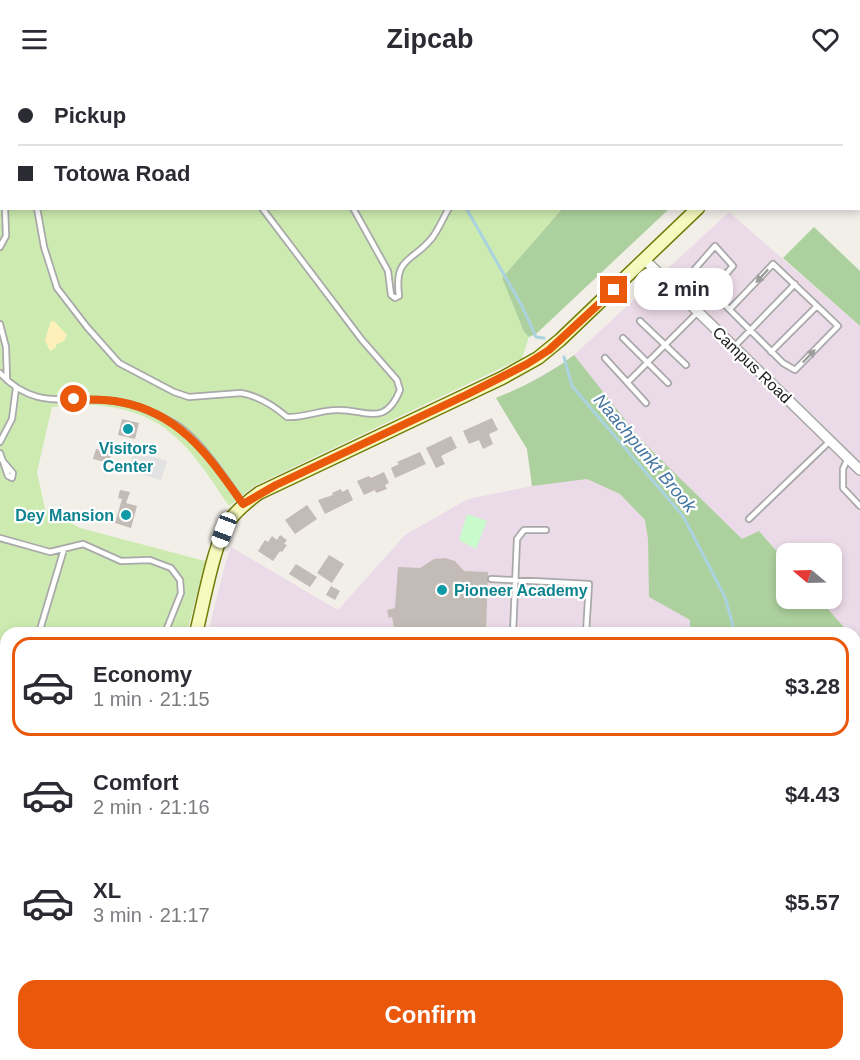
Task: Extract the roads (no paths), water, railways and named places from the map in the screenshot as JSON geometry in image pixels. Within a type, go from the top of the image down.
[{"type":"main road","points":[[198,627],[219,543],[228,522],[243,504],[269,488],[502,378],[537,358],[560,340],[696,210]]},
{"type":"street","name":"Campus Road","points":[[645,260],[860,471]]},
{"type":"lane","points":[[0,247],[6,236],[5,210]]},
{"type":"lane","points":[[37,210],[44,247],[57,288],[119,363],[174,392],[189,397],[241,393],[273,406],[287,417],[338,410],[370,415],[387,410],[400,390],[397,380],[362,340],[263,210]]},
{"type":"lane","points":[[353,210],[388,271],[391,295],[395,298],[399,296],[397,277],[401,267],[433,237],[448,210]]},
{"type":"lane","points":[[712,290],[733,266],[716,246],[694,270],[695,275],[771,352],[795,370],[838,326],[773,264],[730,309]]},
{"type":"lane","points":[[734,347],[795,284]]},
{"type":"lane","points":[[771,352],[817,306]]},
{"type":"lane","points":[[628,382],[699,312]]},
{"type":"lane","points":[[640,321],[686,365]]},
{"type":"lane","points":[[0,324],[6,347],[7,381]]},
{"type":"lane","points":[[623,338],[668,383]]},
{"type":"lane","points":[[606,358],[646,403]]},
{"type":"lane","points":[[0,373],[15,388],[37,398],[121,402],[169,421],[178,426],[198,446],[243,504]]},
{"type":"lane","points":[[0,442],[12,419],[15,388]]},
{"type":"lane","points":[[749,519],[830,441]]},
{"type":"lane","points":[[0,453],[2,460]]},
{"type":"lane","points":[[848,458],[843,469],[843,489],[860,506]]},
{"type":"lane","points":[[513,627],[517,538],[524,530],[546,530]]},
{"type":"lane","points":[[0,538],[50,552],[83,544],[122,561],[150,561],[171,568],[180,580],[181,592],[167,627]]},
{"type":"lane","points":[[41,627],[64,549]]},
{"type":"lane","points":[[491,579],[589,584],[586,627]]},
{"type":"waterway","name":"Naachpunkt Brook","points":[[467,210],[522,306],[536,337],[544,338]]},
{"type":"waterway","name":"Naachpunkt Brook","points":[[564,357],[572,386],[683,516],[725,597],[733,627]]},
{"type":"place","name":"Visitors Center","points":[[128,429]]},
{"type":"place","name":"Dey Mansion","points":[[126,515]]},
{"type":"place","name":"Pioneer Academy","points":[[442,590]]}]
